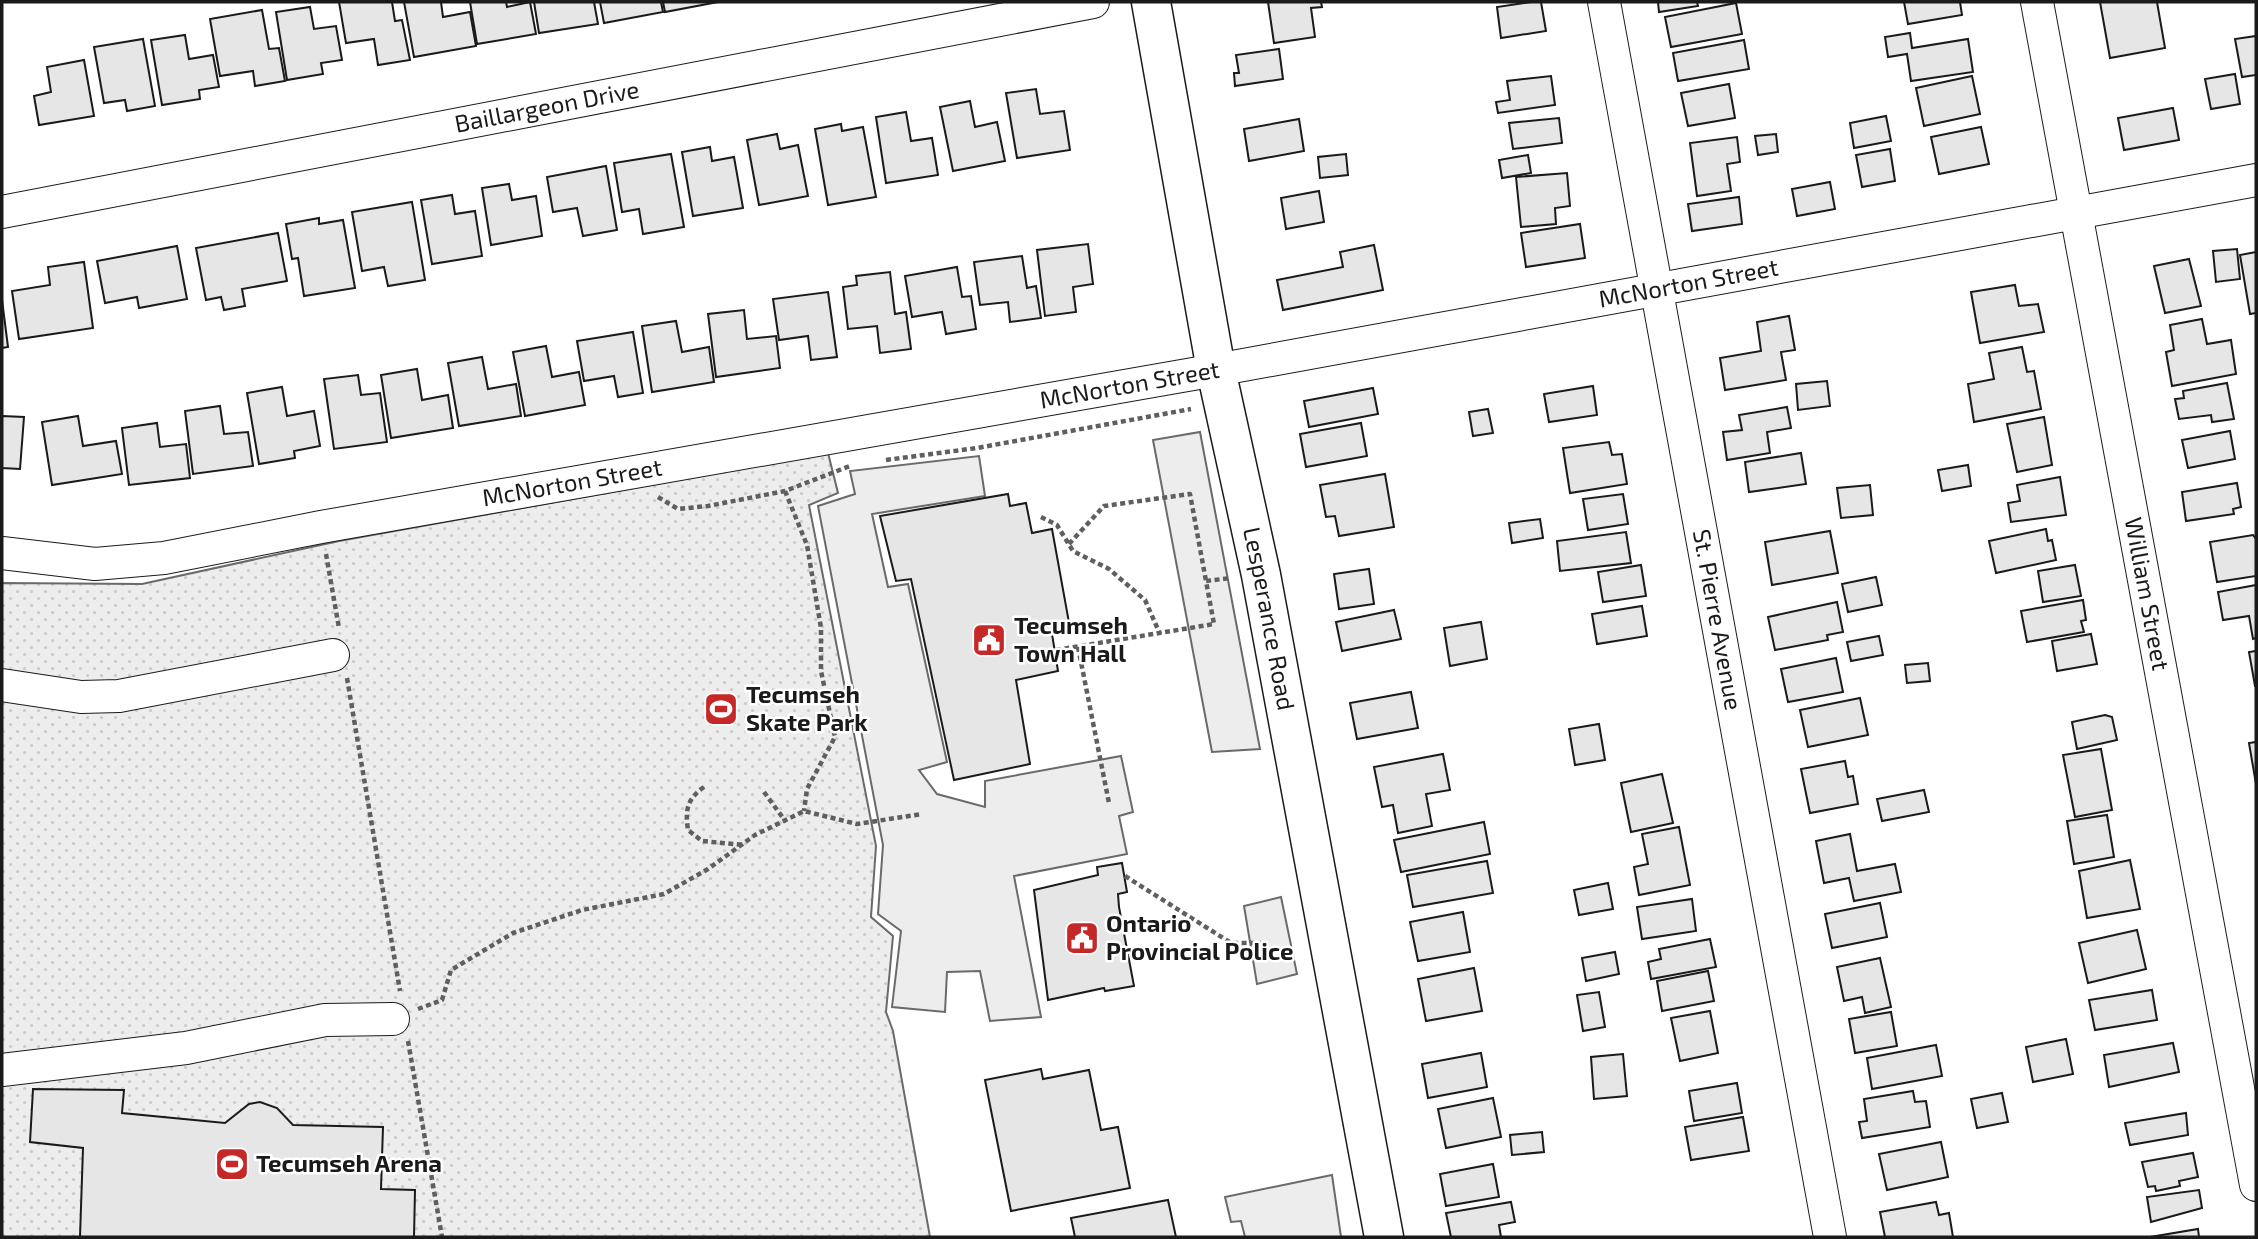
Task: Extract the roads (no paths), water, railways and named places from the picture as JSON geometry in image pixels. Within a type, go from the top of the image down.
[{"type":"main road","name":"Lesperance Road","points":[[1152,2],[1216,370],[1261,575],[1384,1237]]},
{"type":"street","name":"Baillargeon Drive","points":[[2,212],[1093,2]]},
{"type":"street","name":"St. Pierre Avenue","points":[[1604,2],[1830,1237]]},
{"type":"street","name":"William Street","points":[[2037,2],[2256,1185]]},
{"type":"street","name":"McNorton Street","points":[[2,553],[96,564],[164,558],[321,527],[1216,370],[1657,287],[2256,180]]},
{"type":"street","points":[[2,685],[81,696],[119,696],[340,653]]},
{"type":"street","points":[[2,1070],[186,1048],[325,1020],[398,1017]]},
{"type":"place","name":"Tecumseh Town Hall","points":[[989,640]]},
{"type":"place","name":"Tecumseh Skate Park","points":[[721,709]]},
{"type":"place","name":"Ontario Provincial Police","points":[[1082,938]]},
{"type":"place","name":"Tecumseh Arena","points":[[232,1164]]}]
